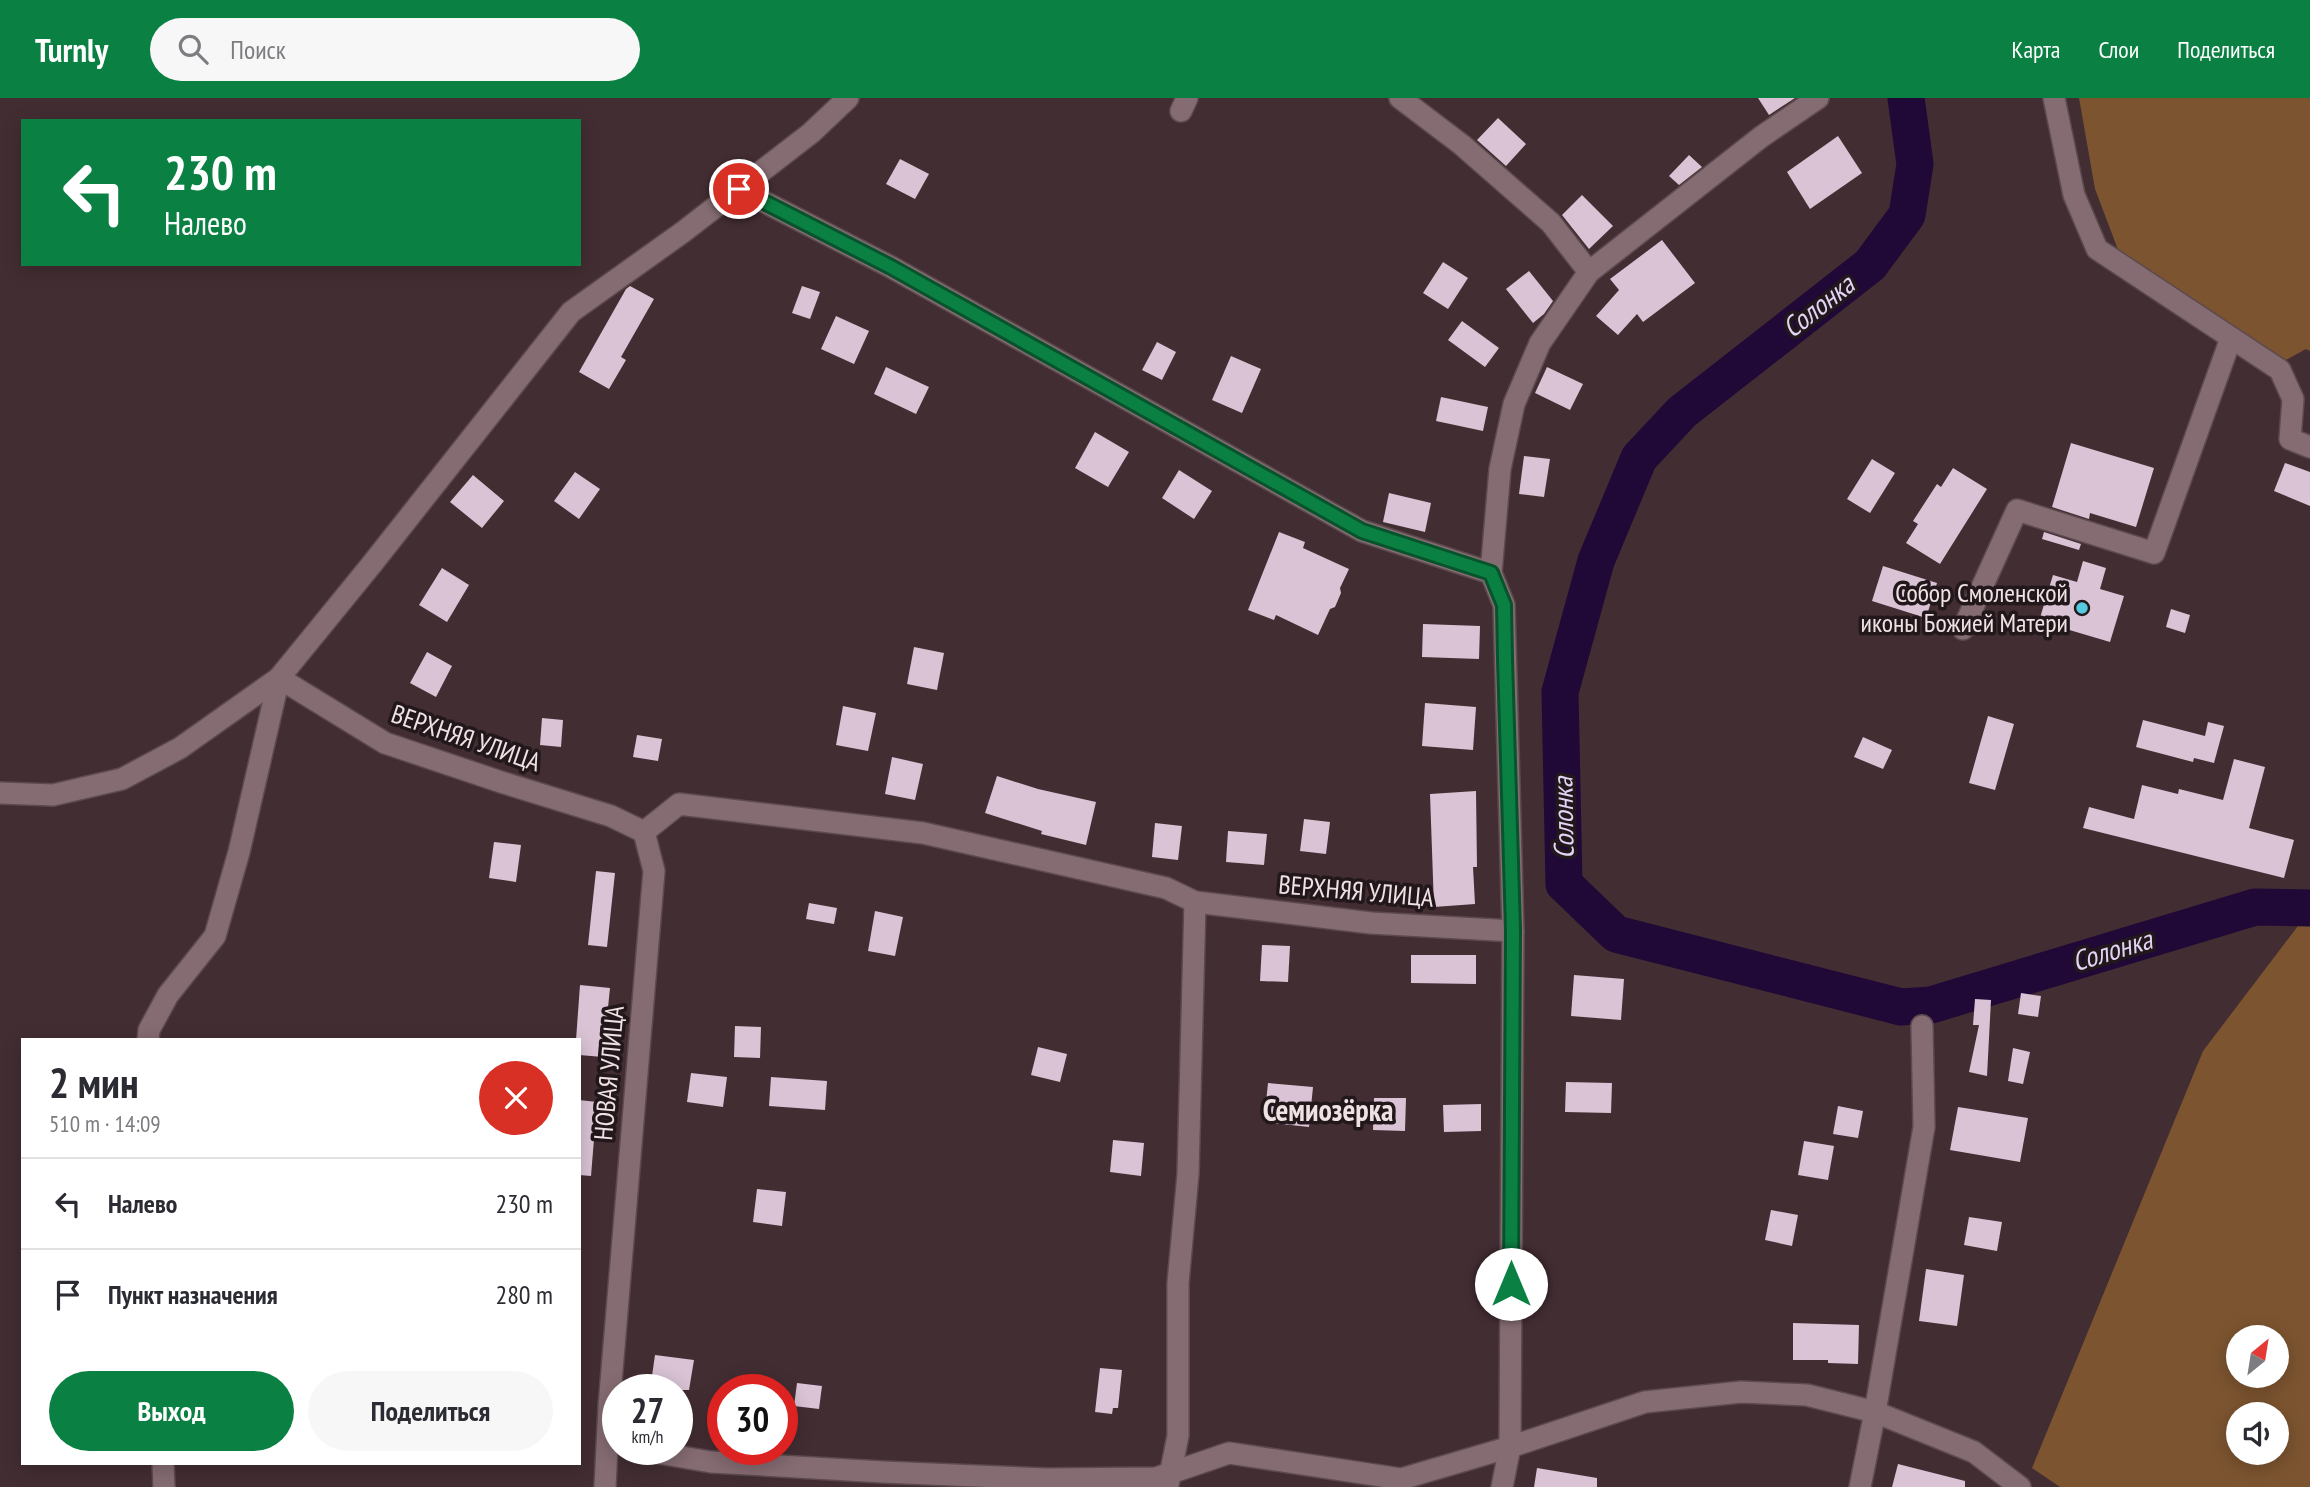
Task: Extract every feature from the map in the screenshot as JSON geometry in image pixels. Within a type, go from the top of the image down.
[{"type":"street","points":[[0,793],[53,795],[122,779],[180,748],[279,678],[372,565],[571,312],[739,189],[811,133],[848,98]]},
{"type":"street","points":[[1400,98],[1462,145],[1550,223],[1589,272]]},
{"type":"street","points":[[1502,1487],[1510,1447],[1513,930],[1504,605],[1491,573],[1500,469],[1514,404],[1541,343],[1589,272],[1762,136],[1818,98]]},
{"type":"street","points":[[2054,98],[2074,195],[2097,250],[2280,370],[2293,399],[2290,439],[2310,447]]},
{"type":"street","points":[[739,189],[891,267],[1362,531],[1491,573]]},
{"type":"street","points":[[1964,629],[2017,510],[2154,554],[2231,338]]},
{"type":"street","points":[[148,1038],[149,1030],[168,995],[215,936],[239,852],[279,678]]},
{"type":"street","name":"ВЕРХНЯЯ УЛИЦА","points":[[279,678],[385,743],[611,816],[644,832],[679,804],[923,833],[1166,888],[1195,902],[1371,923],[1513,930]]},
{"type":"street","name":"НОВАЯ УЛИЦА","points":[[612,1374],[654,871],[644,832]]},
{"type":"street","points":[[1169,1480],[1178,1436],[1178,1283],[1188,1174],[1195,902]]},
{"type":"street","points":[[1860,1487],[1924,1127],[1922,1026]]},
{"type":"street","points":[[693,1459],[897,1473],[1046,1479],[1169,1480],[1229,1453],[1401,1479],[1510,1447],[1645,1402],[1741,1392],[1807,1395],[1875,1412],[1974,1452],[2020,1487]]},
{"type":"street","points":[[163,1465],[164,1487]]},
{"type":"street","name":"НОВАЯ УЛИЦА","points":[[605,1487],[609,1465]]},
{"type":"shaded area","points":[[2079,98],[2310,98],[2310,351],[2306,349],[2284,361],[2120,255],[2095,189]]},
{"type":"shaded area","points":[[2310,910],[2310,1487],[2060,1487],[2032,1468],[2203,1051]]},
{"type":"building","points":[[1758,98],[1795,98],[1769,115]]},
{"type":"building","points":[[1498,118],[1526,144],[1506,166],[1477,140]]},
{"type":"building","points":[[1838,136],[1862,173],[1810,209],[1787,172]]},
{"type":"building","points":[[1689,155],[1702,167],[1679,185],[1669,176]]},
{"type":"building","points":[[900,159],[929,174],[915,199],[886,184]]},
{"type":"building","points":[[1582,195],[1613,226],[1589,249],[1562,215]]},
{"type":"building","points":[[1662,240],[1695,283],[1643,322],[1637,314],[1618,335],[1596,316],[1619,290],[1610,279]]},
{"type":"building","points":[[1443,262],[1468,278],[1448,309],[1423,293]]},
{"type":"building","points":[[1529,271],[1553,301],[1533,323],[1506,289]]},
{"type":"building","points":[[630,286],[654,299],[621,357],[626,360],[609,389],[579,372]]},
{"type":"building","points":[[802,286],[820,292],[810,319],[792,313]]},
{"type":"building","points":[[836,316],[869,331],[854,364],[821,349]]},
{"type":"building","points":[[1462,321],[1499,348],[1485,367],[1448,340]]},
{"type":"building","points":[[1157,342],[1176,352],[1162,380],[1142,370]]},
{"type":"building","points":[[1231,356],[1261,369],[1242,413],[1212,400]]},
{"type":"building","points":[[886,367],[929,387],[916,414],[874,394]]},
{"type":"building","points":[[1547,367],[1583,384],[1570,410],[1535,393]]},
{"type":"building","points":[[1441,397],[1488,407],[1483,431],[1436,421]]},
{"type":"building","points":[[1095,432],[1129,452],[1108,487],[1075,468]]},
{"type":"building","points":[[2071,443],[2154,468],[2136,527],[2090,513],[2089,519],[2052,507]]},
{"type":"building","points":[[1524,456],[1550,459],[1544,497],[1519,494]]},
{"type":"building","points":[[1872,459],[1895,473],[1870,513],[1847,499]]},
{"type":"building","points":[[2285,463],[2310,472],[2310,506],[2274,491]]},
{"type":"building","points":[[1953,468],[1987,489],[1940,564],[1906,543],[1918,524],[1913,521],[1937,484],[1941,487]]},
{"type":"building","points":[[1179,470],[1212,491],[1194,519],[1162,498]]},
{"type":"building","points":[[575,472],[600,489],[579,519],[554,501]]},
{"type":"building","points":[[473,475],[504,501],[482,528],[450,502]]},
{"type":"building","points":[[1389,493],[1431,503],[1425,532],[1383,522]]},
{"type":"building","points":[[1279,532],[1305,542],[1303,548],[1349,569],[1335,607],[1330,609],[1318,635],[1276,615],[1274,620],[1248,610]]},
{"type":"building","points":[[2044,532],[2081,544],[2079,550],[2042,539]]},
{"type":"building","name":"Собор Смоленской иконы Божией Матери","points":[[2083,561],[2106,568],[2100,589],[2124,596],[2110,642],[2039,621],[2053,575],[2077,582]]},
{"type":"building","points":[[1883,566],[1937,583],[1926,618],[1872,601]]},
{"type":"building","points":[[442,568],[469,585],[447,622],[419,605]]},
{"type":"building","points":[[2171,609],[2190,615],[2185,633],[2166,627]]},
{"type":"building","points":[[1423,624],[1480,626],[1479,659],[1422,657]]},
{"type":"building","points":[[914,647],[944,653],[937,690],[907,684]]},
{"type":"building","points":[[427,652],[452,666],[436,697],[410,683]]},
{"type":"building","points":[[1425,703],[1476,707],[1473,750],[1422,746]]},
{"type":"building","points":[[843,706],[876,713],[868,751],[836,745]]},
{"type":"building","points":[[1988,716],[2014,724],[1995,790],[1969,783]]},
{"type":"building","points":[[542,718],[563,720],[561,747],[540,745]]},
{"type":"building","points":[[2143,720],[2205,736],[2208,722],[2224,726],[2214,763],[2194,758],[2193,762],[2136,747]]},
{"type":"building","points":[[637,735],[662,739],[658,761],[633,757]]},
{"type":"building","points":[[1863,737],[1892,750],[1883,769],[1854,757]]},
{"type":"building","points":[[892,757],[923,764],[915,800],[885,794]]},
{"type":"building","points":[[2234,759],[2265,767],[2249,828],[2294,840],[2284,878],[2083,828],[2089,807],[2134,819],[2142,785],[2178,794],[2179,789],[2223,800]]},
{"type":"building","points":[[997,776],[1038,789],[1096,802],[1086,845],[1041,834],[1042,831],[985,813]]},
{"type":"building","points":[[1476,791],[1477,867],[1473,867],[1475,904],[1434,907],[1430,794]]},
{"type":"building","points":[[1304,819],[1330,822],[1326,854],[1300,851]]},
{"type":"building","points":[[1155,823],[1182,826],[1178,860],[1152,857]]},
{"type":"building","points":[[1228,831],[1267,834],[1264,865],[1226,862]]},
{"type":"building","points":[[494,842],[521,845],[516,882],[489,878]]},
{"type":"building","points":[[596,871],[615,873],[607,947],[588,945]]},
{"type":"building","points":[[809,903],[837,908],[834,924],[806,919]]},
{"type":"building","points":[[875,911],[903,917],[895,956],[868,951]]},
{"type":"building","points":[[1262,945],[1290,946],[1288,982],[1260,981]]},
{"type":"building","points":[[1411,955],[1476,955],[1476,984],[1411,983]]},
{"type":"building","points":[[1574,975],[1624,979],[1621,1020],[1571,1016]]},
{"type":"building","points":[[580,985],[610,988],[603,1057],[581,1055],[581,1038],[576,1038]]},
{"type":"building","points":[[2021,993],[2041,996],[2038,1017],[2018,1014]]},
{"type":"building","points":[[1975,999],[1991,1000],[1987,1076],[1969,1072],[1979,1025],[1973,1025]]},
{"type":"building","points":[[735,1026],[761,1027],[760,1058],[734,1057]]},
{"type":"building","points":[[1038,1047],[1067,1054],[1060,1082],[1031,1075]]},
{"type":"building","points":[[2013,1048],[2030,1052],[2023,1084],[2008,1081]]},
{"type":"building","points":[[691,1073],[727,1077],[723,1107],[687,1102]]},
{"type":"building","points":[[771,1077],[827,1081],[825,1110],[769,1106]]},
{"type":"building","points":[[1566,1082],[1612,1083],[1611,1113],[1565,1112]]},
{"type":"building","points":[[1268,1083],[1313,1087],[1309,1127],[1264,1122]]},
{"type":"building","points":[[1374,1098],[1406,1098],[1405,1131],[1373,1130]]},
{"type":"building","points":[[581,1100],[597,1102],[591,1176],[581,1175]]},
{"type":"building","points":[[1481,1104],[1481,1131],[1444,1132],[1443,1105]]},
{"type":"building","points":[[1838,1106],[1863,1111],[1858,1138],[1833,1134]]},
{"type":"building","points":[[1958,1107],[2028,1118],[2020,1162],[1950,1150]]},
{"type":"building","points":[[1113,1140],[1144,1143],[1141,1176],[1110,1172]]},
{"type":"building","points":[[1804,1141],[1834,1146],[1828,1180],[1798,1175]]},
{"type":"building","points":[[757,1189],[786,1192],[782,1226],[753,1222]]},
{"type":"building","points":[[1771,1210],[1798,1215],[1792,1246],[1765,1240]]},
{"type":"building","points":[[1969,1217],[2002,1222],[1997,1251],[1964,1245]]},
{"type":"building","points":[[1926,1269],[1964,1275],[1957,1326],[1919,1321]]},
{"type":"building","points":[[1793,1323],[1859,1325],[1858,1364],[1828,1363],[1828,1360],[1793,1360]]},
{"type":"building","points":[[655,1355],[694,1360],[692,1374],[652,1374]]},
{"type":"building","points":[[1100,1368],[1122,1370],[1118,1408],[1113,1408],[1112,1414],[1095,1412]]},
{"type":"building","points":[[798,1383],[822,1386],[819,1409],[798,1406]]},
{"type":"building","points":[[1898,1464],[1965,1481],[1965,1487],[1892,1487]]},
{"type":"building","points":[[1537,1468],[1597,1478],[1597,1487],[1534,1487]]},
{"type":"waterway","name":"Солонка","points":[[1906,98],[1915,164],[1907,215],[1870,265],[1682,412],[1639,458],[1596,561],[1560,692],[1564,884],[1616,934],[1901,1007],[1931,1005],[2255,907],[2310,908]]},
{"type":"place","name":"Собор Смоленской иконы Божией Матери","points":[[2082,608]]},
{"type":"district","name":"Семиозёрка","points":[[1328,1111]]},
{"type":"route","points":[[739,189],[891,267],[1362,531],[1491,573],[1504,605],[1513,930],[1511,1284]]}]
